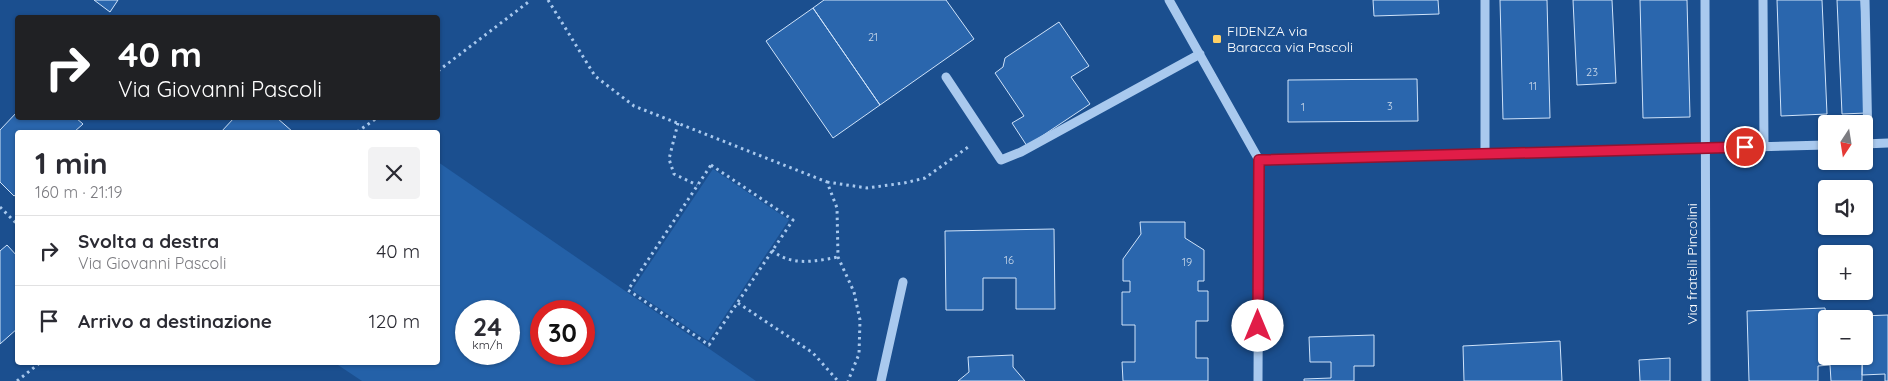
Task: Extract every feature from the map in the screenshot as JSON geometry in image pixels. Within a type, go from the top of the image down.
[{"type":"street","points":[[1168,0],[1259,160],[1258,381]]},
{"type":"street","points":[[1485,0],[1485,154]]},
{"type":"street","name":"Via fratelli Pincolini","points":[[1705,0],[1706,381]]},
{"type":"street","points":[[1763,0],[1764,146]]},
{"type":"street","points":[[1865,0],[1866,115]]},
{"type":"street","points":[[946,77],[1000,160],[1021,152],[1200,54]]},
{"type":"street","points":[[1873,144],[1888,143]]},
{"type":"street","points":[[1259,160],[1818,145]]},
{"type":"street","points":[[881,381],[903,282]]},
{"type":"path","points":[[440,69],[531,0]]},
{"type":"path","points":[[548,0],[595,76],[634,106],[827,182],[866,188],[925,178],[970,145],[985,137]]},
{"type":"path","points":[[360,130],[374,120]]},
{"type":"path","points":[[678,123],[670,159],[674,174],[697,185]]},
{"type":"path","points":[[712,165],[793,220],[772,250],[709,345],[628,290],[712,165]]},
{"type":"path","points":[[827,182],[837,208],[838,257],[854,292],[860,320],[859,354],[848,381]]},
{"type":"path","points":[[0,207],[15,222]]},
{"type":"path","points":[[772,250],[791,260],[812,262],[838,257]]},
{"type":"path","points":[[738,303],[812,353],[838,381]]},
{"type":"path","points":[[17,381],[37,365]]},
{"type":"shaded area","points":[[440,163],[756,381],[362,381],[338,365],[440,365]]},
{"type":"shaded area","points":[[713,169],[789,220],[708,341],[632,290]]},
{"type":"building","points":[[94,0],[118,0],[110,12]]},
{"type":"building","points":[[824,0],[946,0],[974,39],[880,105],[813,8]]},
{"type":"building","points":[[1373,0],[1438,0],[1439,14],[1374,16]]},
{"type":"building","points":[[1500,0],[1547,0],[1550,118],[1503,119]]},
{"type":"building","points":[[1573,0],[1612,0],[1616,83],[1577,85]]},
{"type":"building","points":[[1640,0],[1687,0],[1690,117],[1643,118]]},
{"type":"building","points":[[1777,0],[1822,0],[1827,114],[1781,116]]},
{"type":"building","points":[[1837,0],[1861,0],[1866,113],[1842,114]]},
{"type":"building","points":[[813,8],[880,105],[833,138],[766,41]]},
{"type":"building","points":[[1059,22],[1089,66],[1071,77],[1090,104],[1027,146],[1012,123],[1024,116],[995,73],[1003,67],[1005,58]]},
{"type":"building","points":[[1417,79],[1418,121],[1288,122],[1288,80]]},
{"type":"building","points":[[15,114],[15,120],[78,120],[83,124],[76,130],[15,130],[14,196],[0,182],[0,130]]},
{"type":"building","points":[[232,120],[279,120],[291,130],[223,130]]},
{"type":"building","points":[[1140,222],[1185,222],[1185,238],[1204,250],[1204,281],[1198,281],[1198,291],[1208,291],[1208,321],[1196,321],[1196,358],[1208,358],[1208,381],[1123,381],[1122,362],[1135,362],[1135,325],[1122,325],[1122,292],[1130,292],[1130,281],[1123,281],[1123,259],[1141,234]]},
{"type":"building","points":[[1054,229],[1055,309],[1016,309],[1016,278],[983,278],[983,310],[946,310],[945,231]]},
{"type":"building","points":[[7,245],[15,254],[15,331],[0,344],[0,251]]},
{"type":"building","points":[[1825,308],[1825,310],[1818,310],[1818,365],[1830,365],[1818,366],[1818,381],[1749,381],[1747,311]]},
{"type":"building","points":[[1888,315],[1888,381],[1885,381],[1885,374],[1862,375],[1862,365],[1873,365],[1873,316]]},
{"type":"building","points":[[1374,335],[1374,366],[1354,366],[1354,381],[1304,381],[1304,379],[1331,378],[1331,362],[1310,362],[1309,337]]},
{"type":"building","points":[[1560,341],[1562,381],[1464,381],[1463,346]]},
{"type":"building","points":[[1013,355],[1013,367],[1025,381],[958,381],[969,372],[968,357]]},
{"type":"building","points":[[1670,358],[1670,381],[1640,381],[1639,360]]},
{"type":"building","points":[[1830,365],[1862,365],[1862,381],[1831,381]]},
{"type":"place","name":"FIDENZA via Baracca via Pascoli","points":[[1217,39]]},
{"type":"route","points":[[1258,326],[1259,160],[1745,147]]}]
